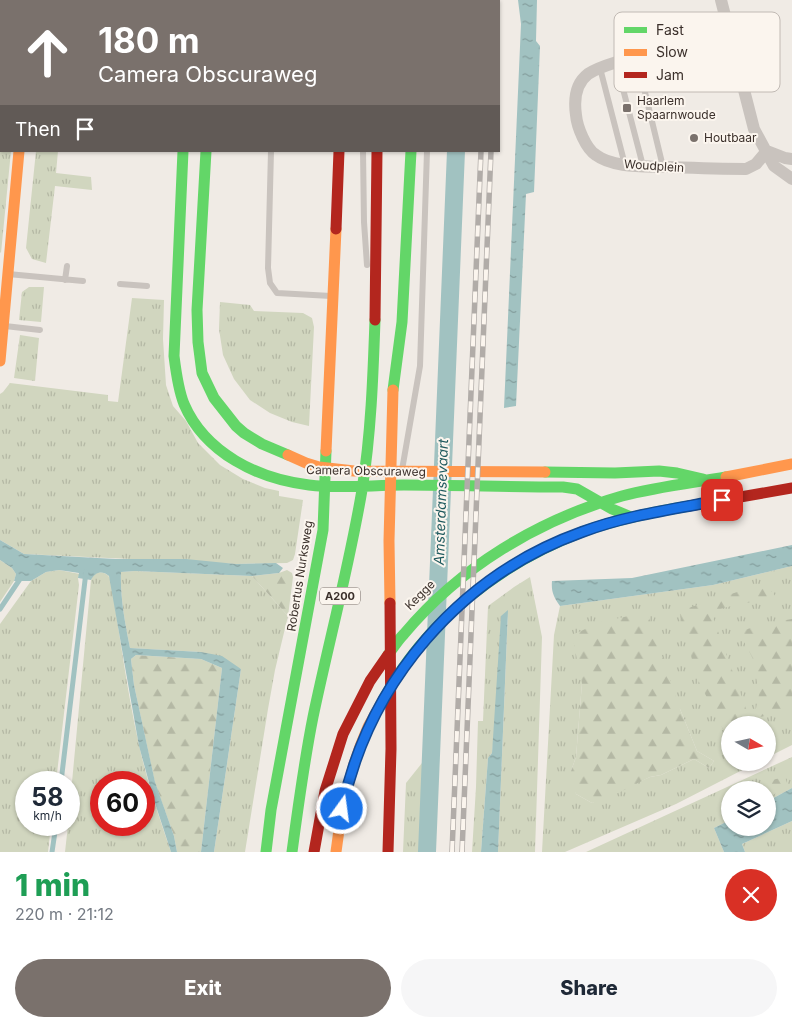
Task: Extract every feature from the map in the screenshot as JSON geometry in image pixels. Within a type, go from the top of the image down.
[{"type":"main road","points":[[0,361],[19,152]]},
{"type":"main road","name":"Camera Obscuraweg","points":[[183,152],[174,356],[180,391],[190,416],[216,446],[239,463],[261,474],[308,485],[563,487],[577,490],[631,517]]},
{"type":"main road","name":"Camera Obscuraweg","points":[[206,152],[198,310],[199,357],[202,372],[214,398],[228,417],[244,433],[262,444],[319,467],[354,471],[615,473],[668,471],[706,480],[792,464]]},
{"type":"main road","name":"Robertus Nurksweg","points":[[266,852],[274,791],[323,530],[339,152]]},
{"type":"main road","name":"A200","points":[[292,852],[313,719],[362,488],[371,409],[375,338],[377,152]]},
{"type":"main road","points":[[388,852],[391,749],[389,541],[393,393],[402,322],[411,152]]},
{"type":"main road","name":"Kegge","points":[[314,852],[322,798],[339,742],[352,713],[366,686],[403,633],[443,591],[491,554],[556,519],[601,502],[643,491],[706,480]]},
{"type":"main road","points":[[336,852],[338,824],[345,794],[353,766],[373,717],[387,691],[422,643],[464,601],[512,566],[564,539],[598,526],[631,517],[792,488]]},
{"type":"street","name":"Woudplein","points":[[614,63],[587,74],[579,83],[575,105],[576,124],[595,155],[611,162],[643,166],[746,169],[756,164],[766,151]]},
{"type":"street","points":[[745,92],[754,129],[774,166],[792,179]]},
{"type":"street","points":[[766,151],[792,159]]},
{"type":"lane","points":[[600,68],[625,164]]},
{"type":"lane","points":[[624,92],[643,166]]},
{"type":"lane","points":[[645,92],[663,167]]},
{"type":"lane","points":[[271,152],[268,268],[270,283],[277,293],[332,296]]},
{"type":"lane","points":[[363,152],[367,272]]},
{"type":"lane","points":[[389,541],[420,366],[427,152]]},
{"type":"lane","points":[[65,280],[67,266]]},
{"type":"lane","points":[[7,274],[83,281]]},
{"type":"lane","name":"A200","points":[[368,282],[375,338]]},
{"type":"lane","points":[[120,284],[147,286]]},
{"type":"lane","points":[[4,326],[40,330]]},
{"type":"green space","points":[[0,152],[11,152],[1,253]]},
{"type":"green space","points":[[36,152],[58,152],[56,173],[91,177],[92,190],[55,186],[46,263],[32,259],[26,248]]},
{"type":"green space","points":[[29,287],[44,287],[41,322],[19,320],[22,292]]},
{"type":"green space","points":[[132,298],[164,300],[163,339],[166,385],[173,406],[186,421],[198,443],[220,465],[243,479],[265,488],[279,491],[279,496],[303,500],[293,560],[287,563],[236,564],[24,554],[0,540],[0,394],[10,383],[108,395],[108,401],[118,402]]},
{"type":"green space","points":[[220,302],[250,305],[254,311],[303,313],[312,318],[314,327],[309,426],[292,422],[270,413],[250,400],[234,379],[223,355],[219,329]]},
{"type":"green space","points":[[20,335],[39,338],[35,381],[14,378]]},
{"type":"green space","points":[[0,560],[12,568],[16,574],[14,581],[0,602]]},
{"type":"green space","points":[[792,566],[792,745],[776,753],[776,716],[721,716],[721,771],[740,771],[676,804],[565,852],[542,852],[554,635],[560,606],[713,585]],"holes":[[[582,683],[680,709],[697,751],[714,761],[709,768],[694,759],[661,775],[650,777],[592,803],[576,794],[571,771],[576,757]]]},
{"type":"green space","points":[[59,570],[80,574],[78,578],[79,585],[57,771],[15,771],[15,836],[50,836],[48,852],[0,852],[0,624],[31,581],[46,572]]},
{"type":"green space","points":[[287,570],[292,573],[293,577],[288,616],[252,576],[279,573]]},
{"type":"green space","points":[[98,572],[105,573],[111,582],[127,684],[146,771],[90,771],[90,836],[155,836],[155,803],[171,852],[65,852],[67,836],[80,836],[80,771],[73,771],[93,574]]},
{"type":"green space","points":[[121,572],[252,576],[288,616],[275,670],[245,852],[214,852],[241,669],[201,652],[130,648],[122,600]]},
{"type":"green space","points":[[530,577],[542,637],[535,852],[498,852],[508,611],[492,753],[488,758],[481,852],[472,852],[478,721],[483,721],[488,606]]},
{"type":"green space","points":[[765,583],[776,597],[711,612],[749,716],[721,716],[721,725],[697,678],[679,611]]},
{"type":"green space","points":[[647,612],[680,709],[697,751],[714,761],[709,768],[694,759],[661,775],[650,777],[604,800],[592,803],[576,794],[571,784],[571,771],[576,757],[582,683],[572,635],[601,622]]},
{"type":"green space","points":[[792,619],[792,711],[754,716],[759,694],[753,659],[739,632],[762,624]]},
{"type":"green space","points":[[136,655],[201,659],[222,668],[201,852],[177,852],[174,836],[155,783],[155,771],[152,771],[134,685],[131,659]]},
{"type":"green space","points":[[792,757],[792,788],[776,797],[776,781],[740,781],[762,771],[776,771],[776,764]]},
{"type":"green space","points":[[426,758],[421,852],[403,852],[406,783]]},
{"type":"green space","points":[[785,777],[788,786],[776,793],[776,781],[767,781]]},
{"type":"green space","points":[[721,790],[721,824],[714,828],[724,852],[586,852]]},
{"type":"green space","points":[[792,821],[792,852],[745,852],[742,844],[759,836],[776,836],[776,828]]},
{"type":"water","points":[[518,0],[537,0],[536,41],[540,46],[534,192],[526,194],[516,406],[504,408],[521,24]]},
{"type":"water","points":[[0,540],[24,554],[116,559],[186,559],[236,564],[276,563],[283,568],[279,573],[252,576],[121,572],[122,600],[130,648],[201,652],[222,656],[241,669],[214,852],[201,852],[222,668],[201,659],[136,655],[131,659],[134,685],[153,771],[146,771],[139,746],[109,576],[99,573],[91,580],[78,578],[79,573],[59,570],[46,572],[31,581],[14,581],[16,574],[12,568],[0,560]]},
{"type":"water","points":[[792,545],[792,566],[713,585],[560,606],[553,591],[552,581],[632,578]]},
{"type":"water","points":[[508,610],[498,852],[481,852],[488,758],[492,753],[501,616]]},
{"type":"water","points":[[155,782],[174,836],[177,852],[171,852],[155,803]]},
{"type":"water","points":[[792,788],[792,821],[776,828],[776,797]]},
{"type":"water","points":[[721,824],[721,836],[759,836],[742,844],[745,852],[724,852],[714,828]]},
{"type":"waterway","name":"Amsterdamsevaart","points":[[427,852],[456,152]]},
{"type":"waterway","points":[[62,771],[86,572]]},
{"type":"waterway","points":[[0,609],[22,576]]},
{"type":"waterway","points":[[52,852],[54,836]]},
{"type":"railway","points":[[452,852],[481,152]]},
{"type":"railway","points":[[462,852],[491,152]]},
{"type":"traffic: fast","points":[[183,152],[174,356],[184,404],[193,421],[219,450],[253,470],[290,482],[332,487],[404,485],[563,487],[577,489],[612,509],[631,517]]},
{"type":"traffic: fast","points":[[206,152],[197,310],[198,342],[202,373],[214,398],[236,426],[262,444],[288,455]]},
{"type":"traffic: fast","points":[[393,390],[402,322],[411,152]]},
{"type":"traffic: fast","points":[[292,852],[313,717],[345,576],[362,490],[370,427],[375,320]]},
{"type":"traffic: fast","points":[[266,852],[271,810],[323,530],[326,451]]},
{"type":"traffic: fast","points":[[545,472],[615,473],[659,471],[703,479]]},
{"type":"traffic: fast","points":[[388,655],[426,610],[450,588],[475,567],[531,533],[560,518],[622,496],[726,477]]},
{"type":"traffic: fast","points":[[383,700],[400,672],[420,645],[443,621],[468,598],[522,560],[595,527],[635,516],[689,506]]},
{"type":"traffic: slow","points":[[0,361],[19,152]]},
{"type":"traffic: slow","points":[[326,451],[336,229]]},
{"type":"traffic: slow","points":[[390,603],[389,541],[393,390]]},
{"type":"traffic: slow","points":[[288,455],[319,467],[354,471],[545,472]]},
{"type":"traffic: slow","points":[[726,477],[792,464]]},
{"type":"traffic: slow","points":[[336,852],[351,773],[368,727],[383,700]]},
{"type":"traffic: jam","points":[[336,229],[339,152]]},
{"type":"traffic: jam","points":[[375,320],[377,152]]},
{"type":"traffic: jam","points":[[689,506],[792,488]]},
{"type":"traffic: jam","points":[[388,852],[391,749],[390,603]]},
{"type":"traffic: jam","points":[[314,852],[325,791],[343,734],[370,681],[388,655]]},
{"type":"place","name":"Haarlem Spaarnwoude","points":[[627,108]]},
{"type":"place","name":"Houtbaar","points":[[694,138]]},
{"type":"route","points":[[342,809],[353,766],[373,717],[387,691],[422,643],[464,601],[512,566],[580,532],[631,517],[722,500]]}]
